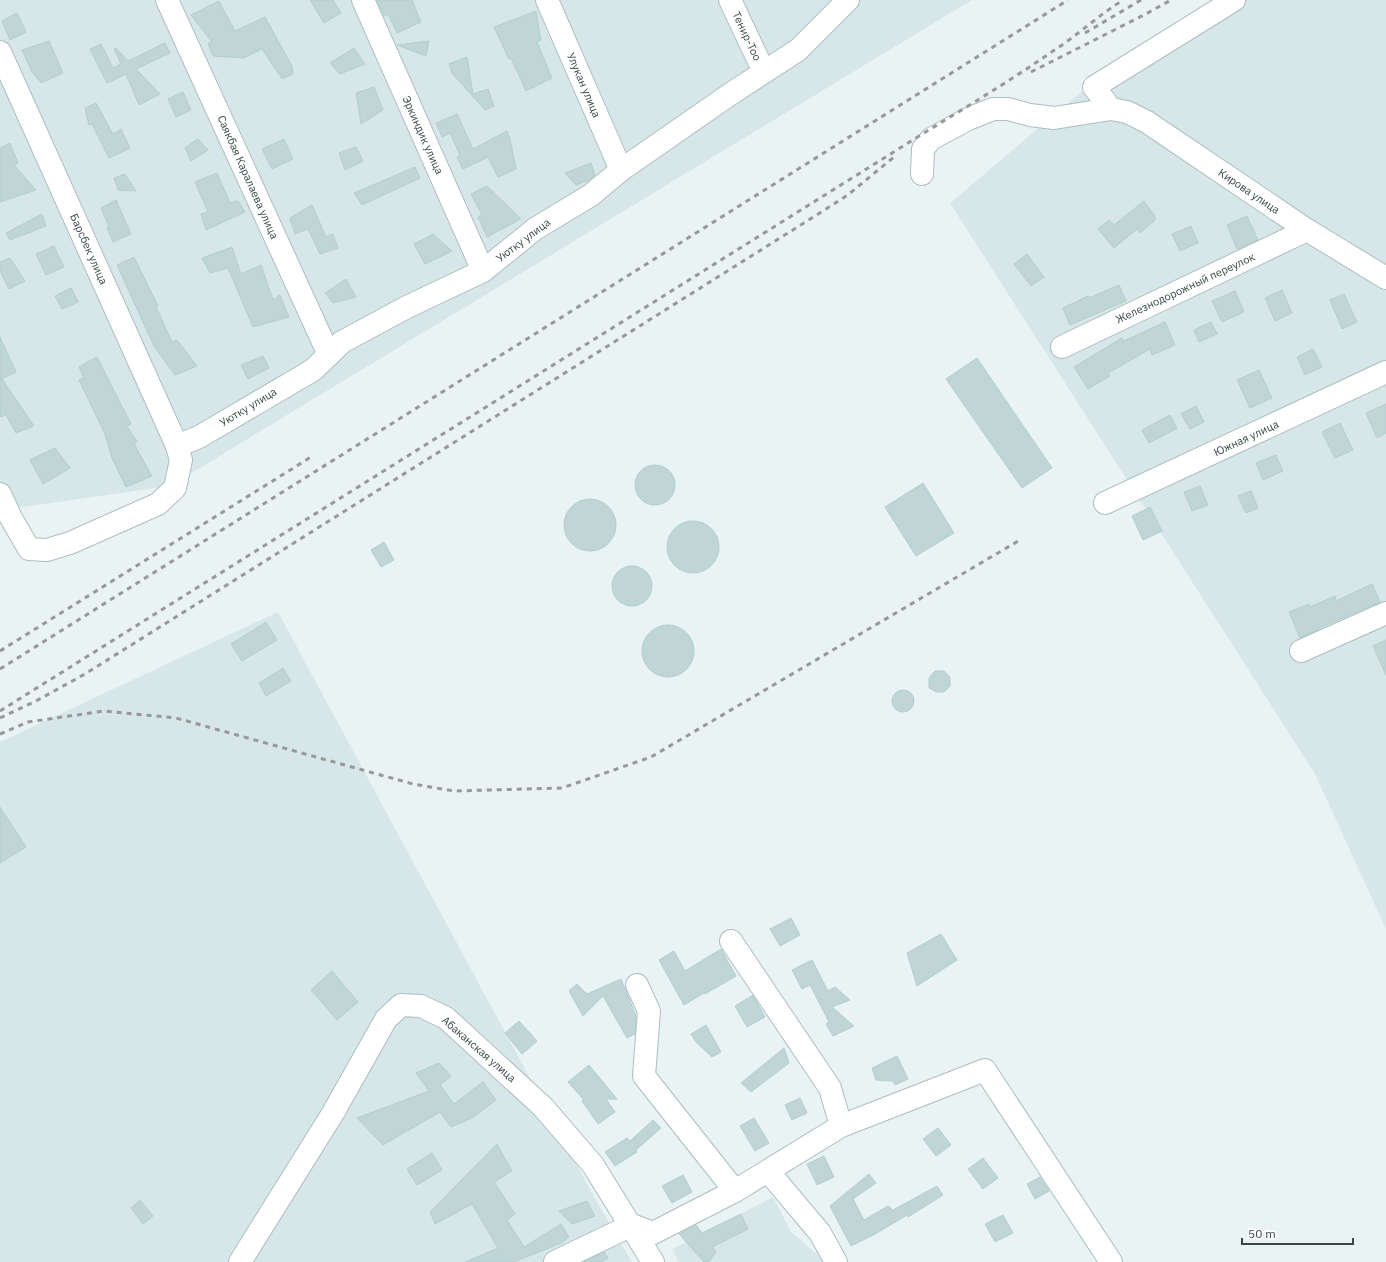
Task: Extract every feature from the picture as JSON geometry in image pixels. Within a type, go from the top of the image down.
[{"type":"street","name":"Саякбая Каралаева улица","points":[[167,0],[329,354]]},
{"type":"street","name":"Эркиндик улица","points":[[363,0],[483,271]]},
{"type":"street","name":"Улукан улица","points":[[547,0],[621,170]]},
{"type":"street","name":"Тенир-Тоо","points":[[730,0],[764,72]]},
{"type":"street","name":"Уютку улица","points":[[177,446],[199,437],[313,370],[342,342],[407,307],[483,271],[535,229],[591,194],[621,170],[798,50],[848,0]]},
{"type":"street","points":[[922,174],[923,149],[931,139],[968,119],[993,109],[1008,109],[1030,115],[1054,118],[1111,109],[1094,87],[1234,0]]},
{"type":"street","name":"Барсбек улица","points":[[0,52],[177,446],[181,460],[175,488],[158,504],[70,542],[46,550],[29,549],[10,518],[0,494]]},
{"type":"street","name":"Кирова улица","points":[[1111,109],[1127,112],[1147,122],[1307,230],[1386,278]]},
{"type":"street","name":"Железнодорожный переулок","points":[[1062,346],[1307,230]]},
{"type":"street","name":"Южная улица","points":[[1105,503],[1386,372]]},
{"type":"street","points":[[1301,652],[1386,613]]},
{"type":"street","points":[[731,942],[830,1088],[841,1126]]},
{"type":"street","points":[[637,985],[649,1011],[644,1076],[735,1191]]},
{"type":"street","name":"Абаканская улица","points":[[240,1262],[333,1113],[386,1019],[402,1004],[421,1006],[446,1018],[543,1107],[593,1164],[632,1225],[653,1262]]},
{"type":"street","points":[[556,1262],[632,1225],[653,1233],[735,1191],[841,1126],[985,1070],[1111,1262]]},
{"type":"street","points":[[768,1171],[820,1233],[836,1262]]},
{"type":"shaded area","points":[[0,0],[972,0],[170,486],[16,508],[0,493]]},
{"type":"shaded area","points":[[1218,0],[1386,0],[1386,929],[1315,774],[950,203],[1100,76]]},
{"type":"shaded area","points":[[278,612],[592,1193],[632,1262],[0,1262],[0,742]]},
{"type":"shaded area","points":[[773,1197],[791,1232],[826,1262],[679,1262],[672,1249]]},
{"type":"building","points":[[310,0],[333,0],[341,13],[324,23]]},
{"type":"building","points":[[377,0],[412,0],[421,22],[397,33],[388,14],[384,16]]},
{"type":"building","points":[[219,1],[235,31],[265,17],[292,66],[293,74],[282,79],[262,49],[244,58],[213,56],[208,43],[212,42],[191,15]]},
{"type":"building","points":[[536,11],[541,40],[537,42],[552,78],[526,91],[511,58],[509,59],[494,27]]},
{"type":"building","points":[[17,13],[26,32],[10,40],[2,21]]},
{"type":"building","points":[[49,41],[63,73],[41,83],[32,72],[22,50]]},
{"type":"building","points":[[429,41],[426,56],[397,45]]},
{"type":"building","points":[[165,43],[170,53],[136,69],[160,94],[139,105],[126,74],[107,83],[90,49],[101,44],[113,68],[121,64],[114,49],[116,48],[128,61]]},
{"type":"building","points":[[354,48],[365,64],[340,74],[330,63]]},
{"type":"building","points":[[467,57],[473,94],[488,89],[494,106],[485,110],[452,73],[449,64]]},
{"type":"building","points":[[374,87],[383,110],[361,124],[356,93]]},
{"type":"building","points":[[183,92],[191,110],[176,117],[168,99]]},
{"type":"building","points":[[96,103],[113,134],[121,129],[130,148],[109,158],[92,124],[89,125],[85,108]]},
{"type":"building","points":[[457,114],[473,149],[507,131],[516,169],[498,177],[488,157],[463,169],[457,157],[460,155],[450,133],[442,137],[436,123]]},
{"type":"building","points":[[198,139],[208,150],[191,161],[185,148]]},
{"type":"building","points":[[284,139],[293,159],[272,169],[262,149]]},
{"type":"building","points":[[10,143],[18,163],[14,165],[36,190],[0,202],[0,148]]},
{"type":"building","points":[[356,147],[363,161],[345,170],[339,153]]},
{"type":"building","points":[[591,163],[595,175],[589,180],[576,185],[565,173]]},
{"type":"building","points":[[415,167],[420,178],[362,205],[354,193]]},
{"type":"building","points":[[217,173],[230,203],[238,201],[245,212],[206,230],[201,214],[208,212],[195,182]]},
{"type":"building","points":[[125,174],[136,191],[118,190],[114,178]]},
{"type":"building","points":[[487,186],[521,219],[487,237],[478,217],[482,215],[471,194]]},
{"type":"building","points":[[116,200],[131,234],[113,242],[107,228],[109,227],[101,208]]},
{"type":"building","points":[[1144,201],[1155,216],[1155,220],[1140,233],[1137,229],[1114,248],[1098,229],[1109,220],[1114,225]]},
{"type":"building","points":[[312,205],[326,237],[333,234],[338,248],[320,254],[308,229],[295,234],[290,218]]},
{"type":"building","points":[[42,214],[46,226],[10,240],[6,233]]},
{"type":"building","points":[[1247,216],[1258,240],[1237,249],[1227,225]]},
{"type":"building","points":[[1191,226],[1198,243],[1180,251],[1172,234]]},
{"type":"building","points":[[433,234],[452,251],[425,264],[414,244]]},
{"type":"building","points":[[54,246],[64,267],[46,275],[36,254]]},
{"type":"building","points":[[232,247],[241,274],[261,265],[273,300],[280,295],[289,317],[253,327],[228,268],[210,273],[202,258]]},
{"type":"building","points":[[1027,254],[1044,277],[1031,286],[1014,264]]},
{"type":"building","points":[[134,257],[158,306],[156,307],[172,342],[177,340],[197,366],[175,375],[154,346],[117,265]]},
{"type":"building","points":[[10,258],[25,281],[9,289],[0,271],[0,262]]},
{"type":"building","points":[[346,279],[356,297],[333,303],[325,293]]},
{"type":"building","points":[[1119,285],[1126,301],[1070,325],[1063,308],[1088,296],[1089,298]]},
{"type":"building","points":[[71,288],[78,302],[62,309],[55,296]]},
{"type":"building","points":[[1282,290],[1292,313],[1275,321],[1265,298]]},
{"type":"building","points":[[1235,291],[1244,312],[1222,322],[1212,301]]},
{"type":"building","points":[[1344,294],[1357,322],[1342,329],[1330,300]]},
{"type":"building","points":[[1165,322],[1175,345],[1152,355],[1150,349],[1108,373],[1110,376],[1088,389],[1074,367],[1122,338],[1124,341]]},
{"type":"building","points":[[1211,322],[1217,334],[1199,342],[1194,330]]},
{"type":"building","points":[[0,337],[16,372],[2,379],[34,426],[16,433],[6,415],[0,417]]},
{"type":"building","points":[[1313,349],[1322,367],[1305,375],[1297,357]]},
{"type":"building","points":[[263,356],[269,368],[248,379],[241,365]]},
{"type":"building","points":[[97,357],[131,424],[127,426],[137,442],[134,444],[152,476],[126,487],[112,458],[105,434],[79,380],[84,378],[79,367]]},
{"type":"building","points":[[977,358],[1052,468],[1022,488],[946,379]]},
{"type":"building","points":[[1259,370],[1272,398],[1250,408],[1237,380]]},
{"type":"building","points":[[1386,404],[1386,433],[1377,438],[1366,413]]},
{"type":"building","points":[[1196,406],[1204,422],[1190,429],[1181,414]]},
{"type":"building","points":[[1170,415],[1177,428],[1149,443],[1142,430]]},
{"type":"building","points":[[1340,423],[1353,450],[1335,458],[1322,432]]},
{"type":"building","points":[[55,448],[70,468],[43,484],[30,460]]},
{"type":"building","points":[[1276,455],[1283,471],[1263,480],[1256,463]]},
{"type":"building","points":[[655,465],[663,467],[669,471],[673,477],[675,485],[673,493],[669,499],[663,503],[655,505],[647,503],[641,499],[637,493],[635,485],[637,477],[641,471],[647,467]]},
{"type":"building","points":[[923,483],[954,533],[916,556],[885,507]]},
{"type":"building","points":[[1200,486],[1208,505],[1192,511],[1184,492]]},
{"type":"building","points":[[1251,491],[1258,508],[1246,513],[1238,496]]},
{"type":"building","points":[[590,499],[600,501],[608,507],[614,515],[616,525],[614,535],[608,543],[600,549],[590,551],[580,549],[572,543],[566,535],[564,525],[566,515],[572,507],[580,501]]},
{"type":"building","points":[[1150,507],[1162,531],[1143,540],[1132,516]]},
{"type":"building","points":[[693,521],[703,523],[711,529],[717,537],[719,547],[717,557],[711,565],[703,571],[693,573],[683,571],[675,565],[669,557],[667,547],[669,537],[675,529],[683,523]]},
{"type":"building","points":[[384,542],[394,560],[381,567],[371,550]]},
{"type":"building","points":[[632,566],[640,568],[646,572],[650,578],[652,586],[650,594],[646,600],[640,604],[632,606],[624,604],[618,600],[614,594],[612,586],[614,578],[618,572],[624,568]]},
{"type":"building","points":[[1372,584],[1380,602],[1319,628],[1300,638],[1289,612],[1309,604],[1310,607],[1335,596],[1336,601]]},
{"type":"building","points":[[266,622],[277,640],[242,661],[231,644]]},
{"type":"building","points":[[668,625],[678,627],[686,633],[692,641],[694,651],[692,661],[686,669],[678,675],[668,677],[658,675],[650,669],[644,661],[642,651],[644,641],[650,633],[658,627]]},
{"type":"building","points":[[1386,640],[1386,675],[1373,646]]},
{"type":"building","points":[[283,668],[291,681],[266,696],[259,683]]},
{"type":"building","points":[[935,671],[944,671],[950,677],[950,686],[944,692],[936,692],[929,688],[929,678]]},
{"type":"building","points":[[903,690],[911,693],[914,701],[911,709],[903,712],[895,709],[892,701],[895,693]]},
{"type":"building","points":[[0,807],[26,847],[0,863]]},
{"type":"building","points":[[791,918],[800,935],[780,946],[770,929]]},
{"type":"building","points":[[941,934],[957,960],[917,986],[907,953]]},
{"type":"building","points":[[721,949],[736,976],[684,1005],[659,960],[674,951],[685,971]]},
{"type":"building","points":[[812,960],[828,991],[835,987],[850,1000],[832,1007],[854,1026],[833,1036],[826,1024],[829,1022],[810,985],[802,989],[792,970]]},
{"type":"building","points":[[332,971],[358,1002],[337,1020],[311,990]]},
{"type":"building","points":[[621,979],[636,1016],[635,1034],[627,1038],[603,996],[583,1016],[569,991],[577,984],[587,994]]},
{"type":"building","points":[[753,995],[765,1017],[747,1027],[735,1006]]},
{"type":"building","points":[[519,1021],[537,1041],[522,1054],[505,1033]]},
{"type":"building","points":[[706,1025],[721,1052],[712,1057],[696,1042],[691,1034]]},
{"type":"building","points":[[784,1048],[789,1063],[751,1092],[741,1083]]},
{"type":"building","points":[[897,1056],[908,1079],[895,1085],[893,1081],[876,1080],[872,1068]]},
{"type":"building","points":[[439,1063],[451,1076],[440,1085],[454,1104],[483,1082],[496,1100],[472,1118],[451,1127],[440,1112],[383,1145],[357,1118],[429,1091],[416,1073]]},
{"type":"building","points":[[589,1065],[617,1099],[606,1099],[615,1112],[598,1124],[582,1101],[584,1100],[568,1082]]},
{"type":"building","points":[[800,1098],[807,1113],[792,1120],[785,1105]]},
{"type":"building","points":[[754,1118],[769,1143],[755,1151],[740,1126]]},
{"type":"building","points":[[653,1120],[661,1128],[636,1150],[637,1152],[615,1166],[605,1152],[627,1138],[630,1141]]},
{"type":"building","points":[[938,1128],[951,1145],[936,1156],[923,1139]]},
{"type":"building","points":[[497,1144],[512,1171],[494,1182],[515,1214],[507,1220],[524,1247],[561,1224],[569,1237],[561,1243],[514,1262],[465,1262],[498,1248],[472,1204],[435,1224],[430,1212]]},
{"type":"building","points":[[432,1153],[442,1170],[417,1185],[407,1169]]},
{"type":"building","points":[[824,1156],[834,1177],[817,1185],[807,1164]]},
{"type":"building","points":[[983,1158],[998,1178],[983,1189],[968,1169]]},
{"type":"building","points":[[869,1174],[876,1183],[853,1199],[864,1220],[888,1206],[893,1210],[937,1186],[943,1195],[908,1217],[907,1215],[877,1233],[851,1246],[830,1206]]},
{"type":"building","points":[[683,1175],[692,1192],[672,1203],[662,1186]]},
{"type":"building","points":[[1040,1177],[1049,1191],[1035,1199],[1027,1184]]},
{"type":"building","points":[[140,1200],[153,1216],[143,1224],[131,1208]]},
{"type":"building","points":[[587,1201],[595,1216],[572,1224],[559,1211]]},
{"type":"building","points":[[741,1214],[748,1229],[712,1247],[716,1252],[709,1262],[704,1262],[679,1234],[696,1225],[702,1233]]},
{"type":"building","points":[[1003,1215],[1013,1233],[995,1242],[985,1224]]},
{"type":"building","points":[[604,1252],[608,1258],[602,1262],[584,1262]]},
{"type":"railway","points":[[0,669],[1068,0]]},
{"type":"railway","points":[[0,711],[1007,82],[1123,0]]},
{"type":"railway","points":[[1085,33],[1141,0]]},
{"type":"railway","points":[[1031,72],[1171,0]]},
{"type":"railway","points":[[0,718],[36,701],[85,674],[823,211],[849,194],[894,157]]},
{"type":"railway","points":[[0,651],[311,457]]},
{"type":"railway","points":[[0,734],[28,722],[104,711],[176,718],[413,784],[454,791],[562,788],[651,757],[1020,540]]}]
